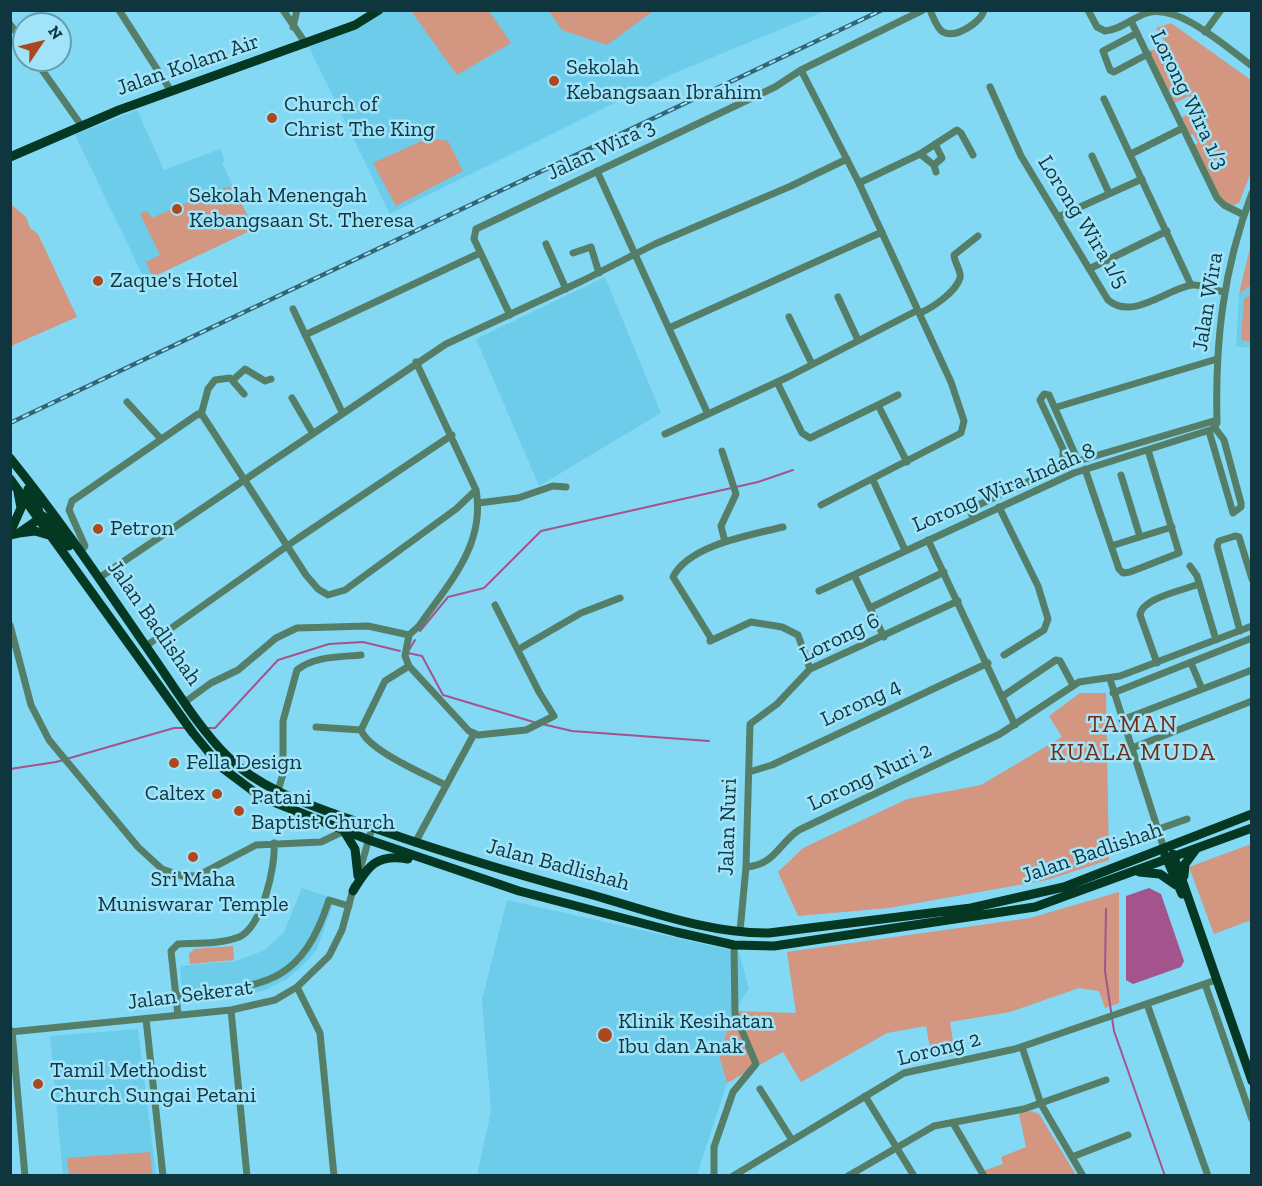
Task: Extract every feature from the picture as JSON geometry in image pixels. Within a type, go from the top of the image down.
[{"type":"main road","name":"Jalan Kolam Air","points":[[10,157],[81,125],[355,25],[379,10]]},
{"type":"main road","name":"Jalan Badlishah","points":[[10,458],[81,551],[207,733],[235,764],[278,791],[372,828],[521,877],[675,918],[740,931],[769,933],[972,913],[1048,903],[1251,828]]},
{"type":"main road","points":[[10,466],[37,503],[38,515]]},
{"type":"main road","name":"Jalan Badlishah","points":[[14,483],[184,721],[221,766],[256,794],[274,804],[434,864],[519,891],[734,945],[774,946],[972,913],[1064,887],[1251,814]]},
{"type":"main road","points":[[13,530],[21,508],[14,483]]},
{"type":"main road","points":[[13,530],[38,515]]},
{"type":"main road","points":[[38,515],[52,523],[79,558],[91,565]]},
{"type":"main road","points":[[13,530],[35,531],[54,537]]},
{"type":"main road","points":[[344,831],[357,855],[358,876]]},
{"type":"main road","points":[[1167,848],[1251,1081]]},
{"type":"main road","points":[[1182,888],[1184,867],[1196,849]]},
{"type":"main road","points":[[353,891],[369,868],[379,860],[399,857],[434,864]]},
{"type":"main road","points":[[1135,872],[1160,874],[1182,888]]},
{"type":"street","points":[[119,10],[171,91]]},
{"type":"street","points":[[283,10],[302,45]]},
{"type":"street","points":[[295,30],[297,10]]},
{"type":"street","name":"Jalan Wira 3","points":[[510,315],[473,235],[479,227],[775,87],[801,70],[923,10]]},
{"type":"street","points":[[930,10],[941,30],[946,33],[959,31],[977,22],[984,10]]},
{"type":"street","points":[[1088,10],[1093,22],[1105,31],[1152,12],[1180,14],[1251,66]]},
{"type":"street","points":[[1205,32],[1221,10]]},
{"type":"street","name":"Lorong Wira 1/3","points":[[1131,21],[1217,198],[1224,205],[1244,215]]},
{"type":"street","points":[[1137,33],[1103,51],[1110,70],[1114,72],[1148,54]]},
{"type":"street","points":[[801,70],[859,183],[919,311],[951,382],[964,426],[961,434],[821,505]]},
{"type":"street","points":[[43,72],[81,125]]},
{"type":"street","name":"Lorong Wira 1/5","points":[[990,87],[1021,156],[1108,300],[1118,307],[1151,302],[1191,285]]},
{"type":"street","points":[[1104,99],[1191,285],[1224,292]]},
{"type":"street","points":[[1131,154],[1183,128]]},
{"type":"street","points":[[859,183],[920,154],[954,131],[959,131],[973,155]]},
{"type":"street","points":[[920,154],[935,169],[942,158],[935,144]]},
{"type":"street","points":[[1092,156],[1109,193]]},
{"type":"street","points":[[99,578],[312,432],[446,344],[566,289],[634,254],[847,159]]},
{"type":"street","points":[[597,171],[707,412]]},
{"type":"street","points":[[1058,217],[1142,179]]},
{"type":"street","name":"Jalan Wira","points":[[1212,430],[1217,420],[1217,359],[1224,292],[1251,193]]},
{"type":"street","points":[[1089,269],[1167,231]]},
{"type":"street","points":[[669,328],[882,232]]},
{"type":"street","points":[[665,434],[940,302],[958,281],[960,275],[954,255],[978,236]]},
{"type":"street","points":[[546,244],[566,289]]},
{"type":"street","points":[[573,253],[591,247],[599,273]]},
{"type":"street","points":[[305,334],[480,254]]},
{"type":"street","points":[[838,297],[858,340]]},
{"type":"street","points":[[293,309],[342,412]]},
{"type":"street","points":[[789,317],[812,364]]},
{"type":"street","points":[[1057,407],[1217,359]]},
{"type":"street","points":[[416,362],[452,435],[476,490],[478,502],[474,540],[467,558],[419,626],[410,635],[405,656],[409,666],[474,734]]},
{"type":"street","points":[[233,380],[245,369],[265,381],[271,379]]},
{"type":"street","points":[[244,394],[233,380],[222,378],[210,385],[201,415],[318,589],[328,595],[339,593],[451,512],[476,490]]},
{"type":"street","points":[[777,382],[802,433],[810,438],[898,395]]},
{"type":"street","points":[[974,519],[971,513],[974,507],[1055,469],[1063,461],[1063,449],[1041,403],[1041,396],[1049,395],[1057,407],[1083,470],[1121,572],[1130,572],[1178,555],[1172,527],[1148,450]]},
{"type":"street","points":[[292,398],[312,432]]},
{"type":"street","points":[[127,402],[161,439]]},
{"type":"street","points":[[878,405],[907,462]]},
{"type":"street","points":[[81,551],[86,546],[69,510],[72,501],[196,415],[201,415]]},
{"type":"street","points":[[1078,461],[1217,420]]},
{"type":"street","points":[[1212,430],[1224,440],[1241,503],[1241,507],[1233,513],[1212,430]]},
{"type":"street","name":"Lorong Wira Indah 8","points":[[819,591],[1083,470],[1212,430]]},
{"type":"street","points":[[146,646],[452,435]]},
{"type":"street","points":[[722,451],[734,487],[735,500],[721,526],[725,542]]},
{"type":"street","points":[[1121,475],[1140,537]]},
{"type":"street","points":[[873,480],[905,550]]},
{"type":"street","points":[[478,502],[518,498],[553,486],[566,487]]},
{"type":"street","points":[[999,507],[1038,586],[1048,619],[1044,630],[1004,655]]},
{"type":"street","points":[[783,527],[725,542],[680,565],[672,577],[711,641],[751,622],[782,627],[798,635],[810,669]]},
{"type":"street","points":[[1111,546],[1172,527]]},
{"type":"street","points":[[1240,631],[1217,546],[1219,541],[1234,536],[1239,537],[1251,579]]},
{"type":"street","points":[[928,540],[988,663],[1015,725]]},
{"type":"street","points":[[1190,566],[1199,584],[1216,640]]},
{"type":"street","points":[[870,608],[944,572]]},
{"type":"street","points":[[854,574],[884,637]]},
{"type":"street","points":[[1157,663],[1140,615],[1141,609],[1148,602],[1199,584]]},
{"type":"street","points":[[519,649],[581,613],[620,598]]},
{"type":"street","name":"Lorong 6","points":[[750,724],[777,704],[810,669],[884,637],[958,601]]},
{"type":"street","points":[[474,734],[537,727],[551,719],[519,649],[495,605]]},
{"type":"street","points":[[10,625],[31,705],[56,750],[150,860],[172,873],[197,876],[252,846],[321,842],[344,831]]},
{"type":"street","points":[[185,702],[207,686],[238,670],[276,638],[297,628],[368,626],[410,635]]},
{"type":"street","points":[[1003,696],[1056,660],[1060,662],[1073,685],[1083,680],[1110,679],[1251,626]]},
{"type":"street","points":[[1113,693],[1251,638]]},
{"type":"street","points":[[278,791],[283,774],[285,710],[297,670],[303,665],[325,659],[361,655]]},
{"type":"street","name":"Lorong 4","points":[[749,772],[778,762],[988,663]]},
{"type":"street","points":[[1191,663],[1202,689]]},
{"type":"street","points":[[409,666],[385,681],[361,730],[364,737],[375,746],[445,785]]},
{"type":"street","points":[[1122,720],[1251,670]]},
{"type":"street","points":[[1110,679],[1167,848]]},
{"type":"street","name":"Lorong Nuri 2","points":[[746,867],[761,863],[776,855],[799,830],[890,788],[1015,725],[1073,685]]},
{"type":"street","points":[[1132,748],[1251,701]]},
{"type":"street","name":"Jalan Nuri","points":[[740,931],[746,867],[750,724]]},
{"type":"street","points":[[316,727],[361,730]]},
{"type":"street","points":[[415,843],[474,734]]},
{"type":"street","points":[[1114,844],[1187,819]]},
{"type":"street","name":"Jalan Sekerat","points":[[11,1031],[231,1010],[267,1003],[297,987],[329,956],[342,930],[372,828]]},
{"type":"street","points":[[178,1016],[171,951],[173,947],[178,944],[235,939],[248,930],[273,873],[274,843]]},
{"type":"street","points":[[176,996],[244,988],[269,981],[290,967],[309,947],[328,900],[349,906]]},
{"type":"street","points":[[714,1176],[714,1147],[733,1092],[756,1064],[735,1014],[734,945]]},
{"type":"street","name":"Lorong 2","points":[[733,1176],[904,1073],[1022,1047],[1216,980]]},
{"type":"street","points":[[1205,984],[1251,1119]]},
{"type":"street","points":[[297,987],[320,1033],[334,1176]]},
{"type":"street","points":[[1147,1004],[1208,1176]]},
{"type":"street","points":[[231,1010],[247,1176]]},
{"type":"street","points":[[146,1019],[163,1176]]},
{"type":"street","points":[[11,1031],[25,1176]]},
{"type":"street","points":[[1022,1047],[1041,1104],[1083,1176]]},
{"type":"street","points":[[848,1176],[930,1128],[1041,1104],[1106,1080]]},
{"type":"street","points":[[760,1089],[792,1140]]},
{"type":"street","points":[[864,1096],[914,1176]]},
{"type":"street","points":[[953,1123],[984,1176]]},
{"type":"street","points":[[1072,1157],[1128,1135]]},
{"type":"shaded area","points":[[383,11],[825,11],[677,72],[390,214],[309,47],[363,26]]},
{"type":"shaded area","points":[[411,11],[489,11],[511,43],[457,75]]},
{"type":"shaded area","points":[[549,11],[653,11],[607,45],[562,30]]},
{"type":"shaded area","points":[[1171,23],[1251,80],[1251,172],[1239,203],[1233,205],[1222,201],[1194,145],[1198,143],[1193,134],[1190,135],[1182,117],[1194,111],[1189,96],[1175,103],[1148,51],[1168,46],[1156,28]]},
{"type":"shaded area","name":"Sekolah Menengah Kebangsaan St. Theresa","points":[[137,110],[164,170],[220,149],[225,161],[222,163],[254,229],[145,280],[75,135]]},
{"type":"shaded area","points":[[428,138],[448,141],[463,171],[396,206],[373,163]]},
{"type":"shaded area","points":[[233,186],[254,229],[153,277],[146,262],[160,255],[140,214],[147,211],[152,218],[211,192]]},
{"type":"shaded area","points":[[11,204],[26,217],[30,228],[38,234],[77,317],[11,346]]},
{"type":"shaded area","points":[[1251,243],[1251,285],[1239,294]]},
{"type":"shaded area","points":[[605,277],[661,413],[539,486],[476,339]]},
{"type":"shaded area","points":[[1251,285],[1251,348],[1236,346],[1239,294]]},
{"type":"shaded area","points":[[1251,294],[1251,342],[1241,340],[1244,299]]},
{"type":"shaded area","points":[[1080,693],[1106,693],[1109,860],[1047,880],[889,908],[798,916],[778,872],[803,848],[907,799],[981,785],[1062,737],[1049,716]]},
{"type":"shaded area","points":[[1251,844],[1251,920],[1214,934],[1189,867]]},
{"type":"shaded area","points":[[302,888],[335,899],[317,949],[306,962],[287,979],[265,990],[240,996],[183,1002],[180,966],[236,961],[265,950],[284,932]]},
{"type":"shaded area","points":[[1149,888],[1161,894],[1184,961],[1181,967],[1133,984],[1126,980],[1126,896]]},
{"type":"shaded area","points":[[1119,892],[1119,1003],[1105,1008],[1099,991],[1079,988],[1010,1012],[950,1022],[955,1055],[932,1058],[926,1026],[887,1033],[801,1082],[783,1052],[727,1083],[719,1056],[733,1011],[796,1013],[787,952],[1030,918]]},
{"type":"shaded area","name":"Klinik Kesihatan Ibu dan Anak","points":[[507,900],[739,952],[749,989],[732,1014],[719,1056],[727,1083],[697,1175],[477,1176],[491,1111],[482,1000]]},
{"type":"shaded area","points":[[233,946],[234,960],[190,964],[189,954],[194,949]]},
{"type":"shaded area","points":[[138,1029],[156,1175],[63,1175],[50,1036]]},
{"type":"shaded area","points":[[1031,1111],[1039,1114],[1076,1175],[986,1175],[983,1171],[1003,1164],[1001,1157],[1026,1147],[1019,1114]]},
{"type":"shaded area","points":[[150,1152],[152,1175],[69,1175],[67,1158]]},
{"type":"waterway","points":[[420,631],[448,597],[484,588],[541,531],[758,482],[793,470]]},
{"type":"waterway","points":[[409,650],[415,640]]},
{"type":"waterway","points":[[206,728],[215,728],[278,660],[329,644],[363,642],[400,651]]},
{"type":"waterway","points":[[408,653],[422,656],[443,695],[537,723]]},
{"type":"waterway","points":[[542,724],[572,731],[709,741]]},
{"type":"waterway","points":[[10,769],[56,762],[174,728],[185,728]]},
{"type":"waterway","points":[[1106,909],[1105,971],[1114,1031],[1165,1176]]},
{"type":"railway","points":[[10,423],[882,10]]},
{"type":"place","name":"Sekolah Kebangsaan Ibrahim","points":[[554,81]]},
{"type":"place","name":"Church of Christ The King","points":[[272,118]]},
{"type":"place","name":"Sekolah Menengah Kebangsaan St. Theresa","points":[[177,209]]},
{"type":"place","name":"Zaque's Hotel","points":[[98,281]]},
{"type":"place","name":"Petron","points":[[98,529]]},
{"type":"place","name":"Fella Design","points":[[174,763]]},
{"type":"place","name":"Caltex","points":[[217,794]]},
{"type":"place","name":"Patani Baptist Church","points":[[239,811]]},
{"type":"place","name":"Sri Maha Muniswarar Temple","points":[[193,857]]},
{"type":"place","name":"Klinik Kesihatan Ibu dan Anak","points":[[605,1035]]},
{"type":"place","name":"Tamil Methodist Church Sungai Petani","points":[[38,1084]]},
{"type":"district","name":"TAMAN KUALA MUDA","points":[[1133,739]]}]
